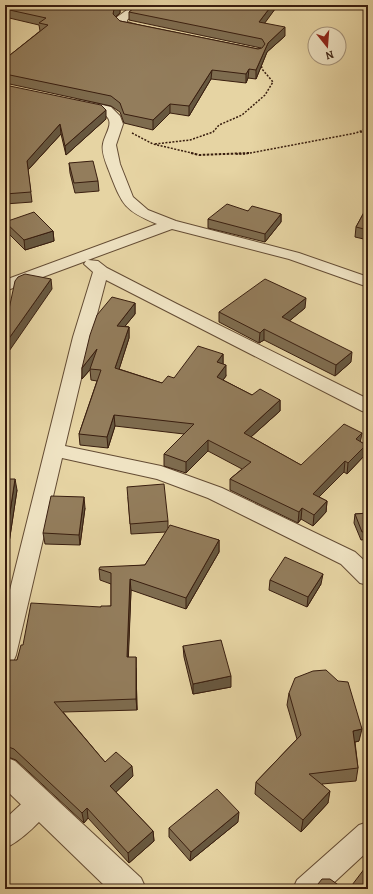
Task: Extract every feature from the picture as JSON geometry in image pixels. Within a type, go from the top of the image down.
[{"type":"street","points":[[141,5],[121,19],[121,23],[125,26],[153,32]]},
{"type":"street","points":[[67,101],[106,110],[114,116],[116,124],[109,145],[113,164],[127,199],[143,212],[171,224],[294,256],[368,282]]},
{"type":"street","points":[[5,286],[171,224]]},
{"type":"street","points":[[83,258],[101,271],[171,308],[368,407]]},
{"type":"street","points":[[5,655],[82,337],[101,271]]},
{"type":"street","points":[[55,450],[161,473],[215,493],[348,558],[368,577]]},
{"type":"street","points":[[5,770],[130,889]]},
{"type":"street","points":[[5,836],[40,802]]},
{"type":"street","points":[[307,889],[368,834]]},
{"type":"path","points":[[153,144],[190,140],[213,132],[219,125],[242,116],[265,95],[273,82],[262,69],[260,63]]},
{"type":"path","points":[[116,124],[153,144],[199,155],[245,154],[368,132]]},
{"type":"path","points":[[356,133],[368,128]]},
{"type":"building","points":[[5,5],[120,5],[114,9],[113,14],[120,21],[258,49],[262,48],[265,44],[262,39],[129,12],[138,5],[272,5],[259,22],[285,27],[268,43],[256,70],[249,69],[246,74],[212,70],[189,106],[170,104],[153,120],[124,114],[120,103],[111,96],[5,74],[5,59],[48,25],[39,23],[46,18],[5,9]]},
{"type":"building","points":[[5,85],[101,105],[106,110],[65,146],[60,124],[27,161],[31,192],[5,194]]},
{"type":"building","points":[[93,161],[98,181],[74,183],[69,163]]},
{"type":"building","points":[[227,204],[248,211],[252,206],[281,214],[265,234],[208,219]]},
{"type":"building","points":[[368,205],[368,230],[356,227]]},
{"type":"building","points":[[34,212],[53,231],[24,240],[5,222]]},
{"type":"building","points":[[25,274],[51,279],[5,344],[5,328],[15,281],[18,277]]},
{"type":"building","points":[[265,279],[306,298],[282,317],[352,352],[336,365],[264,329],[260,333],[219,312]]},
{"type":"building","points":[[112,297],[135,303],[117,326],[129,327],[115,368],[162,383],[168,376],[174,378],[198,346],[223,354],[217,362],[226,365],[217,377],[252,395],[260,389],[280,400],[244,433],[301,465],[344,424],[362,433],[356,439],[366,445],[348,463],[345,461],[313,494],[327,501],[314,515],[302,508],[299,512],[230,479],[251,462],[208,440],[186,462],[164,454],[194,424],[114,415],[107,437],[79,434],[101,370],[90,369],[97,349],[82,368],[90,335],[97,315]]},
{"type":"building","points":[[5,479],[15,479],[5,546]]},
{"type":"building","points":[[164,484],[168,521],[130,524],[127,487]]},
{"type":"building","points":[[51,496],[84,497],[79,535],[43,533]]},
{"type":"building","points":[[368,513],[368,531],[362,532],[355,514]]},
{"type":"building","points":[[170,525],[219,540],[186,598],[130,579],[127,657],[136,657],[136,699],[54,702],[105,762],[116,752],[132,766],[110,786],[153,831],[128,853],[87,808],[82,813],[14,749],[5,745],[5,680],[10,660],[17,660],[21,645],[23,645],[31,603],[101,607],[111,606],[111,573],[99,569],[100,567],[145,565]]},
{"type":"building","points":[[285,557],[323,574],[308,597],[270,580]]},
{"type":"building","points":[[221,640],[231,676],[193,684],[183,646]]},
{"type":"building","points":[[326,670],[338,681],[348,682],[362,729],[353,731],[358,768],[309,774],[330,791],[303,820],[256,782],[301,735],[289,693],[295,678],[313,671]]},
{"type":"building","points":[[217,789],[239,812],[191,852],[169,828]]},
{"type":"building","points":[[368,864],[368,889],[349,889]]},
{"type":"building","points":[[322,879],[330,879],[344,889],[314,889]]}]
